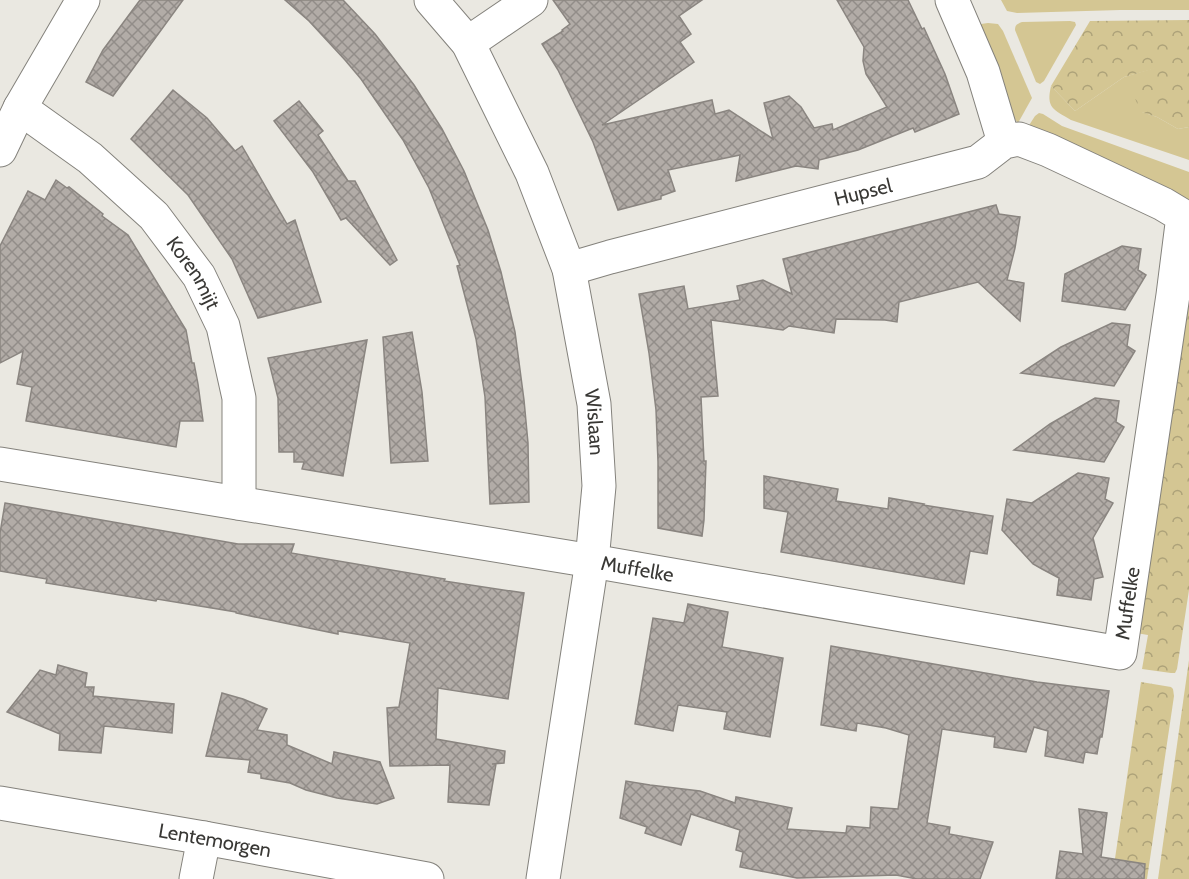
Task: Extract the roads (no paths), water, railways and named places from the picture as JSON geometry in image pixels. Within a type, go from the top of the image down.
[{"type":"street","points":[[0,150],[20,108],[83,0]]},
{"type":"street","name":"Wislaan","points":[[431,0],[468,43],[532,173],[569,269],[594,404],[599,486],[592,561],[543,879]]},
{"type":"street","points":[[468,43],[531,0]]},
{"type":"street","points":[[952,0],[983,72],[1004,142]]},
{"type":"street","name":"Korenmijt","points":[[20,108],[90,158],[154,216],[199,276],[223,326],[239,398],[239,503]]},
{"type":"street","name":"Muffelke","points":[[592,561],[1120,653],[1183,216],[1163,204],[1048,150],[1018,139],[1004,142]]},
{"type":"street","name":"Hupsel","points":[[569,269],[610,256],[978,162],[1004,142]]},
{"type":"street","points":[[0,464],[592,561]]},
{"type":"street","name":"Lentemorgen","points":[[0,803],[427,879]]},
{"type":"street","points":[[196,879],[204,838]]}]
